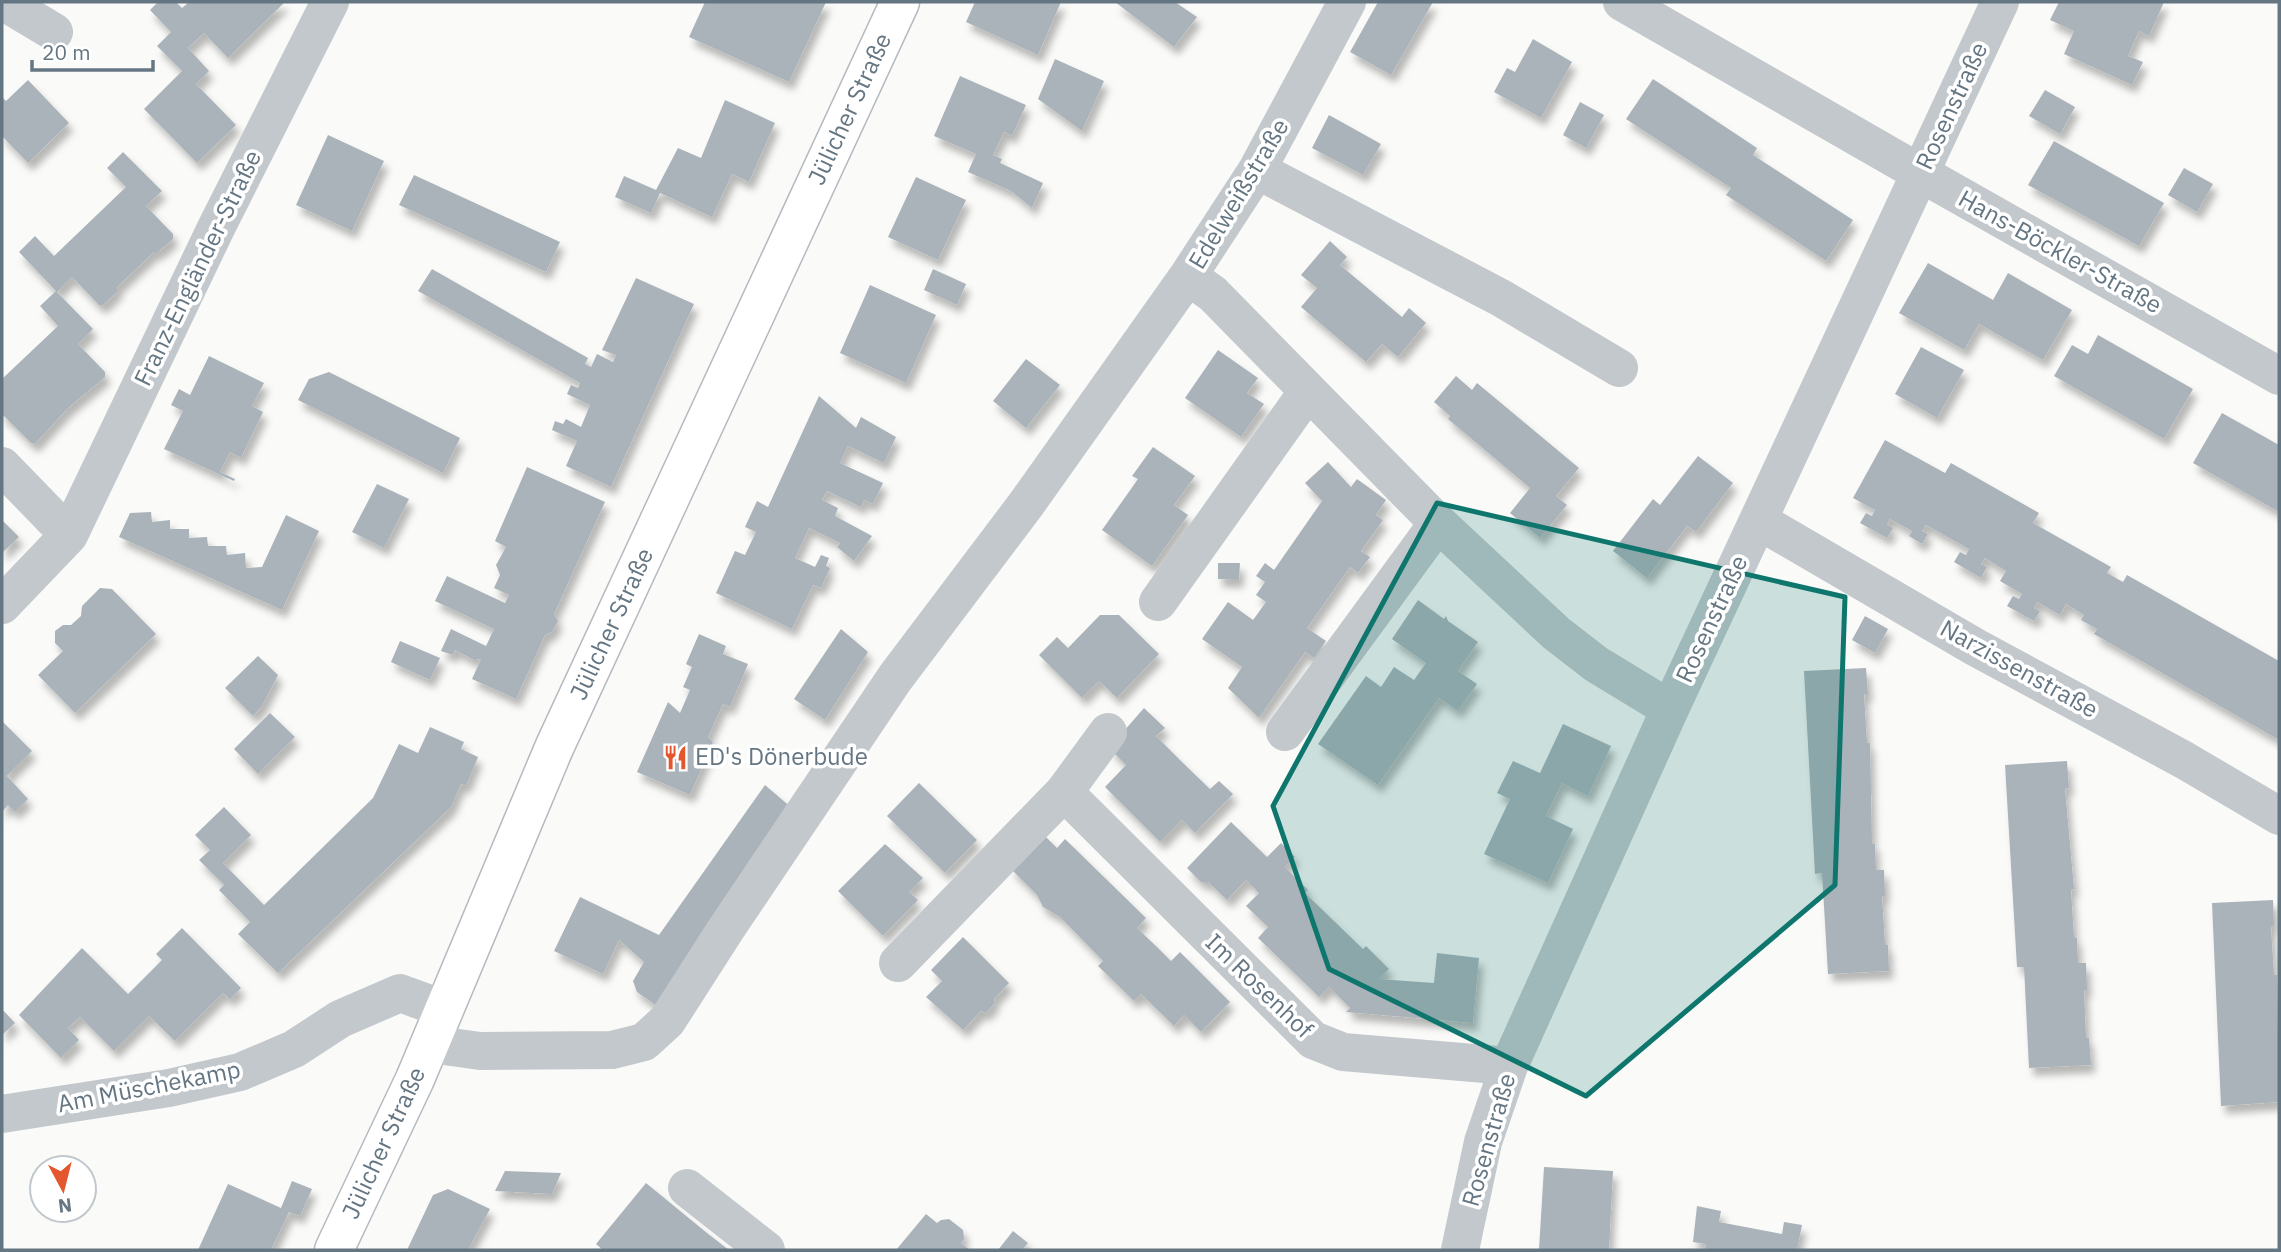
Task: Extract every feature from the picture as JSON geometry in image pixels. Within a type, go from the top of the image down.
[{"type":"main road","name":"Jülicher Straße","points":[[334,1250],[430,1044],[560,736],[900,2]]},
{"type":"street","points":[[4,2],[54,32]]},
{"type":"street","name":"Franz-Engländer-Straße","points":[[2,605],[69,535],[216,228],[330,2]]},
{"type":"street","name":"Edelweißstraße","points":[[1347,2],[1257,170],[1188,276],[1213,294],[1438,523],[1556,633],[1596,664],[1670,709]]},
{"type":"street","name":"Hans-Böckler-Straße","points":[[1622,2],[2279,376]]},
{"type":"street","name":"Rosenstraße","points":[[1460,1250],[1483,1142],[1509,1066],[1670,709],[2000,2]]},
{"type":"street","points":[[1257,170],[1501,298],[1619,368]]},
{"type":"street","points":[[430,1044],[480,1051],[612,1050],[644,1042],[667,1021],[895,678],[1027,503],[1188,276]]},
{"type":"street","points":[[1158,602],[1308,391]]},
{"type":"street","points":[[2,466],[69,535]]},
{"type":"street","name":"Narzissenstraße","points":[[1759,521],[1975,647],[2185,760],[2279,816]]},
{"type":"street","points":[[1285,732],[1438,523]]},
{"type":"street","points":[[898,963],[1064,792],[1108,732]]},
{"type":"street","name":"Im Rosenhof","points":[[1064,792],[1313,1040],[1343,1052],[1509,1066]]},
{"type":"street","name":"Am Müschekamp","points":[[2,1114],[169,1088],[240,1072],[293,1049],[340,1019],[400,993],[444,1009]]},
{"type":"street","points":[[687,1188],[766,1250]]},
{"type":"highlighted area","points":[[1437,503],[1845,597],[1835,885],[1586,1096],[1329,969],[1273,806]]},
{"type":"building","points":[[158,2],[176,2],[182,8],[189,2],[285,2],[228,58],[204,33],[188,48],[209,71],[196,84],[236,125],[197,163],[144,109],[182,71],[157,46],[171,32],[150,10]]},
{"type":"building","points":[[705,2],[826,2],[789,82],[689,37]]},
{"type":"building","points":[[975,2],[1061,2],[1038,55],[966,22]]},
{"type":"building","points":[[1115,2],[1175,2],[1197,17],[1174,47]]},
{"type":"building","points":[[1378,2],[1433,2],[1391,75],[1350,52]]},
{"type":"building","points":[[2059,2],[2164,2],[2149,36],[2139,31],[2128,56],[2143,62],[2132,85],[2064,54],[2074,31],[2050,20]]},
{"type":"building","points":[[1533,39],[1572,62],[1541,118],[1494,92],[1507,68],[1515,72]]},
{"type":"building","points":[[1055,59],[1104,81],[1082,131],[1038,99]]},
{"type":"building","points":[[960,76],[1026,105],[1012,136],[1004,132],[993,155],[1002,159],[1000,163],[1043,183],[1032,208],[1011,191],[968,172],[976,154],[934,136]]},
{"type":"building","points":[[1653,79],[1757,148],[1753,155],[1853,220],[1826,261],[1726,195],[1731,188],[1626,119]]},
{"type":"building","points":[[28,80],[69,123],[28,163],[2,136],[2,97],[6,101]]},
{"type":"building","points":[[2045,90],[2075,107],[2060,134],[2029,116]]},
{"type":"building","points":[[725,100],[775,123],[749,182],[732,174],[712,217],[660,193],[651,213],[615,197],[624,176],[656,190],[678,148],[701,158]]},
{"type":"building","points":[[1580,102],[1604,115],[1586,148],[1563,135]]},
{"type":"building","points":[[1329,115],[1381,144],[1363,175],[1312,148]]},
{"type":"building","points":[[328,135],[384,161],[352,231],[296,205]]},
{"type":"building","points":[[2054,141],[2164,203],[2139,246],[2028,185]]},
{"type":"building","points":[[123,152],[162,191],[146,206],[173,234],[173,239],[158,252],[154,252],[117,287],[118,291],[103,305],[99,305],[72,277],[57,292],[19,252],[35,236],[54,256],[126,187],[107,168]]},
{"type":"building","points":[[2184,168],[2213,184],[2197,212],[2168,195]]},
{"type":"building","points":[[414,175],[560,242],[546,272],[399,205]]},
{"type":"building","points":[[916,177],[966,200],[938,260],[888,237]]},
{"type":"building","points":[[1330,241],[1347,257],[1340,265],[1402,317],[1409,308],[1426,323],[1398,357],[1382,344],[1366,362],[1301,307],[1317,288],[1301,275]]},
{"type":"building","points":[[1928,263],[1993,300],[2008,273],[2072,310],[2043,360],[1979,324],[1964,350],[1899,313]]},
{"type":"building","points":[[432,269],[588,358],[585,364],[591,367],[597,354],[613,362],[616,355],[602,350],[636,278],[694,304],[611,487],[566,466],[577,441],[552,430],[555,421],[563,424],[566,419],[581,427],[590,405],[567,394],[571,385],[578,388],[580,383],[418,291]]},
{"type":"building","points":[[933,269],[966,284],[957,305],[924,290]]},
{"type":"building","points":[[870,285],[936,315],[906,383],[840,353]]},
{"type":"building","points":[[56,291],[93,329],[78,344],[105,372],[105,377],[68,408],[35,444],[4,416],[2,418],[2,379],[58,326],[40,306]]},
{"type":"building","points":[[2098,335],[2193,389],[2164,439],[2054,376],[2072,345],[2088,354]]},
{"type":"building","points":[[1921,347],[1964,370],[1937,418],[1895,394]]},
{"type":"building","points":[[1218,350],[1258,378],[1247,393],[1264,404],[1241,437],[1185,398]]},
{"type":"building","points":[[209,356],[264,383],[252,406],[263,412],[241,458],[230,452],[220,472],[235,479],[234,481],[164,449],[183,411],[171,405],[179,389],[190,395]]},
{"type":"building","points":[[1026,359],[1060,385],[1026,428],[993,401]]},
{"type":"building","points":[[329,372],[460,438],[443,473],[298,400],[309,379]]},
{"type":"building","points":[[1456,376],[1472,390],[1477,383],[1579,468],[1556,496],[1567,505],[1540,538],[1510,513],[1530,488],[1448,419],[1450,416],[1434,402]]},
{"type":"building","points":[[819,396],[856,428],[861,417],[896,437],[884,463],[848,446],[840,463],[883,483],[873,504],[864,500],[861,507],[827,491],[822,500],[838,508],[835,516],[872,536],[854,561],[837,547],[840,543],[809,528],[795,558],[815,567],[821,555],[829,558],[826,566],[830,568],[821,588],[813,585],[792,629],[716,593],[735,551],[745,555],[756,532],[745,527],[757,501],[768,507]]},
{"type":"building","points":[[2222,413],[2279,445],[2279,512],[2193,463]]},
{"type":"building","points":[[1885,440],[1945,473],[1951,463],[2039,513],[2033,523],[2111,567],[2107,573],[2123,582],[2127,575],[2279,661],[2279,740],[2094,634],[2097,629],[2081,620],[2084,615],[2066,604],[2060,615],[2037,602],[2034,608],[2040,611],[2034,621],[2007,606],[2013,596],[2019,599],[2022,594],[2000,581],[2006,571],[1985,558],[1981,564],[1987,567],[1981,578],[1954,562],[1960,552],[1966,555],[1969,549],[1926,525],[1922,531],[1928,534],[1922,544],[1909,536],[1912,531],[1890,519],[1887,524],[1893,528],[1887,538],[1860,523],[1866,513],[1872,516],[1875,510],[1853,498]]},
{"type":"building","points":[[1153,447],[1195,476],[1174,505],[1188,515],[1152,566],[1102,530],[1138,479],[1132,476]]},
{"type":"building","points":[[1698,456],[1733,483],[1696,532],[1687,526],[1647,578],[1613,551],[1653,499],[1660,505]]},
{"type":"building","points":[[1328,462],[1351,487],[1357,479],[1386,500],[1376,515],[1383,520],[1361,551],[1370,557],[1358,573],[1350,567],[1307,628],[1326,641],[1314,658],[1305,652],[1259,718],[1228,688],[1242,667],[1202,639],[1228,602],[1253,620],[1266,602],[1256,595],[1265,582],[1256,576],[1265,563],[1274,570],[1322,501],[1305,483]]},
{"type":"building","points":[[527,467],[605,502],[554,614],[558,621],[552,632],[545,635],[516,699],[472,679],[481,659],[474,660],[455,650],[453,655],[441,651],[451,629],[486,646],[494,629],[435,601],[447,576],[505,603],[509,595],[494,588],[500,575],[496,565],[506,547],[495,541]]},
{"type":"building","points":[[377,484],[409,499],[384,548],[352,532]]},
{"type":"building","points":[[151,512],[152,522],[170,520],[170,529],[189,529],[189,538],[207,537],[208,546],[226,546],[227,555],[245,553],[246,568],[262,567],[286,515],[319,531],[282,610],[119,537],[130,513]]},
{"type":"building","points":[[2,520],[19,537],[2,553]]},
{"type":"building","points":[[1218,563],[1240,563],[1239,580],[1218,579]]},
{"type":"building","points":[[100,588],[112,589],[156,634],[75,713],[38,675],[63,651],[55,643],[55,631],[63,625],[71,625],[81,616],[82,606]]},
{"type":"building","points":[[1418,600],[1444,619],[1446,616],[1448,621],[1478,642],[1458,671],[1477,684],[1458,711],[1439,698],[1378,785],[1318,744],[1366,676],[1381,687],[1394,667],[1414,680],[1426,663],[1392,639]]},
{"type":"building","points":[[1100,615],[1119,615],[1159,654],[1117,698],[1099,681],[1082,698],[1039,655],[1057,637],[1068,648]]},
{"type":"building","points":[[1865,616],[1888,629],[1875,653],[1852,640]]},
{"type":"building","points":[[841,629],[868,652],[825,720],[794,699]]},
{"type":"building","points":[[699,634],[726,646],[723,654],[748,664],[730,707],[723,704],[708,737],[713,742],[690,795],[637,772],[668,702],[680,713],[690,690],[683,687],[692,667],[686,664]]},
{"type":"building","points":[[400,641],[440,658],[430,680],[391,662]]},
{"type":"building","points":[[258,656],[278,675],[262,706],[253,716],[225,688]]},
{"type":"building","points":[[1866,668],[1868,695],[1864,694],[1867,743],[1870,743],[1872,844],[1875,844],[1876,870],[1884,870],[1885,896],[1882,896],[1889,971],[1828,974],[1822,873],[1815,874],[1804,671]]},
{"type":"building","points":[[1144,708],[1165,728],[1156,736],[1183,763],[1210,789],[1219,781],[1233,794],[1195,833],[1182,820],[1160,842],[1105,787],[1126,765],[1109,748]]},
{"type":"building","points":[[270,713],[295,737],[258,774],[234,749]]},
{"type":"building","points":[[2,721],[32,751],[7,776],[28,799],[15,812],[8,805],[2,812]]},
{"type":"building","points":[[1563,724],[1611,746],[1588,796],[1562,783],[1546,816],[1573,829],[1548,883],[1484,854],[1510,799],[1497,793],[1513,761],[1540,773]]},
{"type":"building","points":[[430,727],[464,742],[461,749],[478,757],[466,786],[461,784],[451,807],[278,973],[238,934],[250,922],[219,890],[224,885],[199,860],[210,850],[195,835],[224,807],[251,835],[223,863],[264,905],[373,798],[399,744],[418,753]]},
{"type":"building","points":[[2067,761],[2069,788],[2065,789],[2074,889],[2071,890],[2074,937],[2077,938],[2078,963],[2086,963],[2086,1038],[2089,1038],[2091,1065],[2029,1068],[2024,967],[2017,967],[2005,765]]},
{"type":"building","points":[[919,783],[977,840],[945,873],[887,816]]},
{"type":"building","points":[[765,785],[793,809],[660,1008],[637,992],[633,981],[644,962],[619,940],[603,974],[554,951],[580,897],[659,935]]},
{"type":"building","points":[[1231,822],[1267,857],[1281,843],[1295,857],[1285,867],[1308,890],[1305,893],[1363,949],[1366,946],[1389,969],[1379,979],[1434,983],[1437,953],[1479,958],[1473,1023],[1346,1012],[1350,1008],[1329,987],[1319,997],[1258,938],[1268,927],[1246,906],[1259,893],[1246,880],[1227,900],[1208,882],[1201,882],[1187,868]]},
{"type":"building","points":[[1043,834],[1057,848],[1065,839],[1146,918],[1137,928],[1171,961],[1180,952],[1230,1002],[1201,1032],[1184,1015],[1174,1026],[1141,994],[1134,1001],[1098,966],[1103,961],[1060,917],[1043,907],[1037,895],[1010,868]]},
{"type":"building","points":[[885,844],[923,878],[909,892],[918,900],[883,936],[838,891]]},
{"type":"building","points":[[2273,900],[2274,926],[2271,927],[2274,975],[2277,975],[2279,1102],[2221,1106],[2212,903]]},
{"type":"building","points":[[182,928],[241,988],[230,999],[223,993],[175,1041],[149,1016],[114,1051],[80,1017],[68,1028],[79,1040],[61,1058],[19,1015],[82,948],[128,994],[162,960],[156,954]]},
{"type":"building","points":[[963,937],[1009,983],[994,999],[995,1003],[986,1013],[981,1011],[963,1030],[926,997],[942,981],[931,970]]},
{"type":"building","points":[[2,1009],[15,1023],[2,1035]]},
{"type":"building","points":[[1544,1167],[1613,1171],[1609,1250],[1539,1250]]},
{"type":"building","points":[[505,1171],[561,1173],[552,1194],[495,1191]]},
{"type":"building","points":[[292,1181],[312,1189],[300,1216],[289,1212],[271,1250],[198,1250],[228,1184],[281,1208]]},
{"type":"building","points":[[646,1183],[729,1250],[603,1250],[596,1244]]},
{"type":"building","points":[[448,1189],[490,1209],[469,1248],[472,1250],[407,1250],[433,1195]]},
{"type":"building","points":[[1697,1206],[1721,1211],[1719,1222],[1782,1234],[1784,1222],[1802,1225],[1797,1250],[1705,1250],[1706,1244],[1693,1242]]},
{"type":"building","points":[[926,1214],[937,1223],[949,1219],[963,1230],[964,1239],[961,1243],[970,1250],[896,1250]]},
{"type":"building","points":[[1013,1231],[1028,1243],[1022,1250],[998,1250]]},
{"type":"place","name":"ED's Dönerbude","points":[[675,757]]}]
